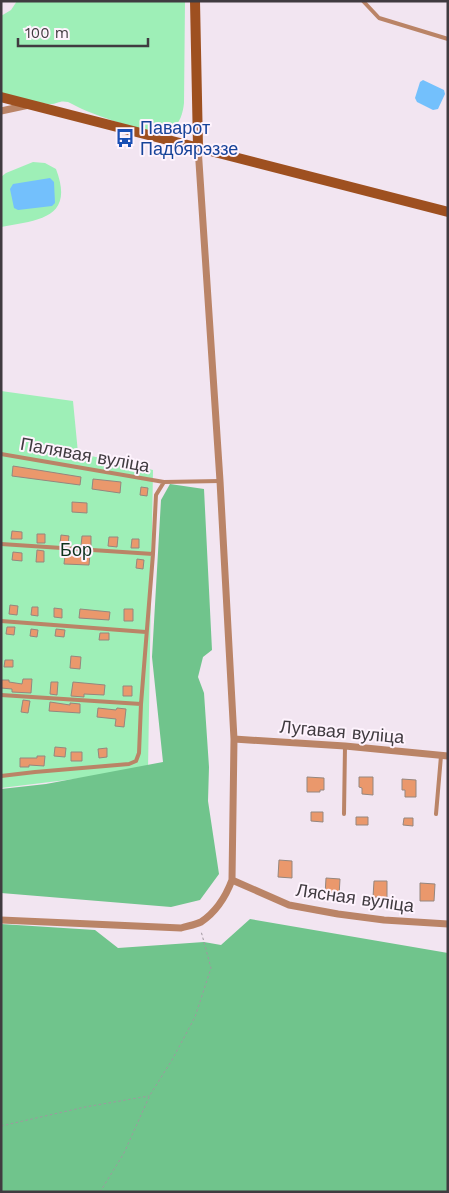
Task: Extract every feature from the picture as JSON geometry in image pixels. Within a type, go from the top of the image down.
[{"type":"street","points":[[1,920],[181,928],[199,923],[211,914],[226,895],[232,880],[234,738],[220,481],[198,147],[195,1]]},
{"type":"street","points":[[1,97],[448,212]]},
{"type":"street","points":[[1,111],[30,105]]},
{"type":"street","name":"Лугавая вуліца","points":[[234,738],[345,746],[444,756]]},
{"type":"street","name":"Лясная вуліца","points":[[232,880],[289,905],[384,920],[448,924]]},
{"type":"lane","points":[[363,1],[379,18],[448,39]]},
{"type":"lane","name":"Палявая вуліца","points":[[1,454],[164,482],[220,481]]},
{"type":"lane","points":[[1,776],[129,764],[136,761],[139,753],[140,704],[153,554],[156,495],[164,482]]},
{"type":"lane","points":[[1,544],[153,554]]},
{"type":"lane","points":[[1,622],[146,632]]},
{"type":"lane","points":[[1,695],[140,704]]},
{"type":"lane","points":[[344,814],[345,746]]},
{"type":"lane","points":[[436,814],[444,756]]},
{"type":"path","points":[[100,1192],[124,1152],[150,1095],[196,1017],[211,968],[199,923]]},
{"type":"path","points":[[1,1126],[150,1095]]},
{"type":"green space","points":[[17,1],[185,1],[184,103],[182,114],[177,124],[171,129],[153,131],[127,125],[68,102],[46,104],[1,93],[1,16],[11,10]]},
{"type":"green space","points":[[33,162],[45,163],[56,169],[61,186],[61,198],[57,207],[50,214],[40,219],[1,227],[1,177]]},
{"type":"green space","name":"Бор","points":[[1,391],[73,401],[78,453],[153,470],[148,770],[1,788]]},
{"type":"green space","points":[[170,484],[204,489],[212,650],[203,657],[198,677],[204,693],[209,767],[208,801],[219,874],[200,900],[171,907],[1,893],[1,789],[46,784],[163,762],[152,657],[161,500]]},
{"type":"green space","points":[[250,919],[448,953],[448,1192],[1,1192],[1,924],[95,930],[118,948],[204,942],[221,945]]},
{"type":"water","points":[[423,80],[444,90],[445,94],[438,109],[433,110],[417,102],[415,98],[420,82]]},
{"type":"water","points":[[50,178],[54,182],[55,203],[52,206],[18,210],[14,208],[10,189],[13,184]]},
{"type":"building","points":[[13,466],[81,477],[80,485],[12,476]]},
{"type":"building","points":[[93,479],[121,482],[120,493],[92,489]]},
{"type":"building","points":[[141,487],[148,488],[147,496],[140,495]]},
{"type":"building","points":[[72,502],[87,503],[87,513],[72,512]]},
{"type":"building","points":[[12,531],[22,532],[22,539],[11,539]]},
{"type":"building","points":[[37,534],[45,534],[45,543],[37,543]]},
{"type":"building","points":[[61,535],[69,536],[68,544],[60,544]]},
{"type":"building","points":[[82,536],[91,536],[91,546],[81,546]]},
{"type":"building","points":[[109,537],[118,537],[117,547],[108,546]]},
{"type":"building","points":[[132,539],[139,539],[139,548],[131,548]]},
{"type":"building","points":[[37,550],[44,551],[44,562],[36,562]]},
{"type":"building","points":[[13,552],[22,553],[22,561],[12,560]]},
{"type":"building","points":[[81,553],[90,554],[89,565],[64,564],[65,555],[81,556]]},
{"type":"building","points":[[137,559],[144,560],[143,569],[136,568]]},
{"type":"building","points":[[10,605],[18,606],[17,615],[9,614]]},
{"type":"building","points":[[32,607],[38,607],[38,616],[31,615]]},
{"type":"building","points":[[54,608],[62,609],[62,618],[54,617]]},
{"type":"building","points":[[80,609],[110,612],[109,620],[79,618]]},
{"type":"building","points":[[124,609],[133,609],[133,621],[124,621]]},
{"type":"building","points":[[7,627],[15,627],[14,635],[6,634]]},
{"type":"building","points":[[31,629],[38,630],[37,637],[30,636]]},
{"type":"building","points":[[56,629],[65,630],[64,637],[55,636]]},
{"type":"building","points":[[100,633],[109,633],[109,640],[99,640]]},
{"type":"building","points":[[71,656],[81,657],[80,669],[70,668]]},
{"type":"building","points":[[5,660],[13,660],[13,667],[4,667]]},
{"type":"building","points":[[23,679],[32,679],[31,693],[12,692],[12,689],[1,688],[1,680],[22,684]]},
{"type":"building","points":[[51,682],[58,682],[57,695],[50,694]]},
{"type":"building","points":[[73,682],[105,685],[104,695],[84,694],[84,697],[71,696]]},
{"type":"building","points":[[123,686],[132,686],[132,696],[123,696]]},
{"type":"building","points":[[23,700],[30,701],[28,713],[21,712]]},
{"type":"building","points":[[50,702],[70,705],[70,703],[80,704],[80,713],[49,711]]},
{"type":"building","points":[[98,708],[126,709],[124,727],[115,726],[116,719],[97,717]]},
{"type":"building","points":[[55,747],[66,748],[65,757],[54,756]]},
{"type":"building","points":[[107,748],[107,757],[99,758],[98,749]]},
{"type":"building","points":[[71,752],[82,752],[82,761],[71,761]]},
{"type":"building","points":[[37,756],[45,756],[44,766],[29,765],[29,767],[20,767],[20,758],[37,758]]},
{"type":"building","points":[[307,777],[324,778],[324,790],[320,790],[320,792],[307,792]]},
{"type":"building","points":[[359,777],[373,777],[373,795],[362,794],[362,788],[359,787]]},
{"type":"building","points":[[402,779],[416,780],[416,797],[405,797],[405,790],[402,790]]},
{"type":"building","points":[[311,812],[323,812],[323,822],[311,821]]},
{"type":"building","points":[[356,817],[368,817],[368,825],[356,825]]},
{"type":"building","points":[[404,818],[413,818],[413,826],[403,825]]},
{"type":"building","points":[[279,860],[292,861],[292,878],[278,877]]},
{"type":"building","points":[[326,878],[340,879],[339,896],[325,895]]},
{"type":"building","points":[[374,881],[387,881],[387,898],[373,897]]},
{"type":"building","points":[[420,883],[435,884],[434,901],[420,901]]},
{"type":"place","name":"Паварот Падбярэззе","points":[[125,138]]}]
